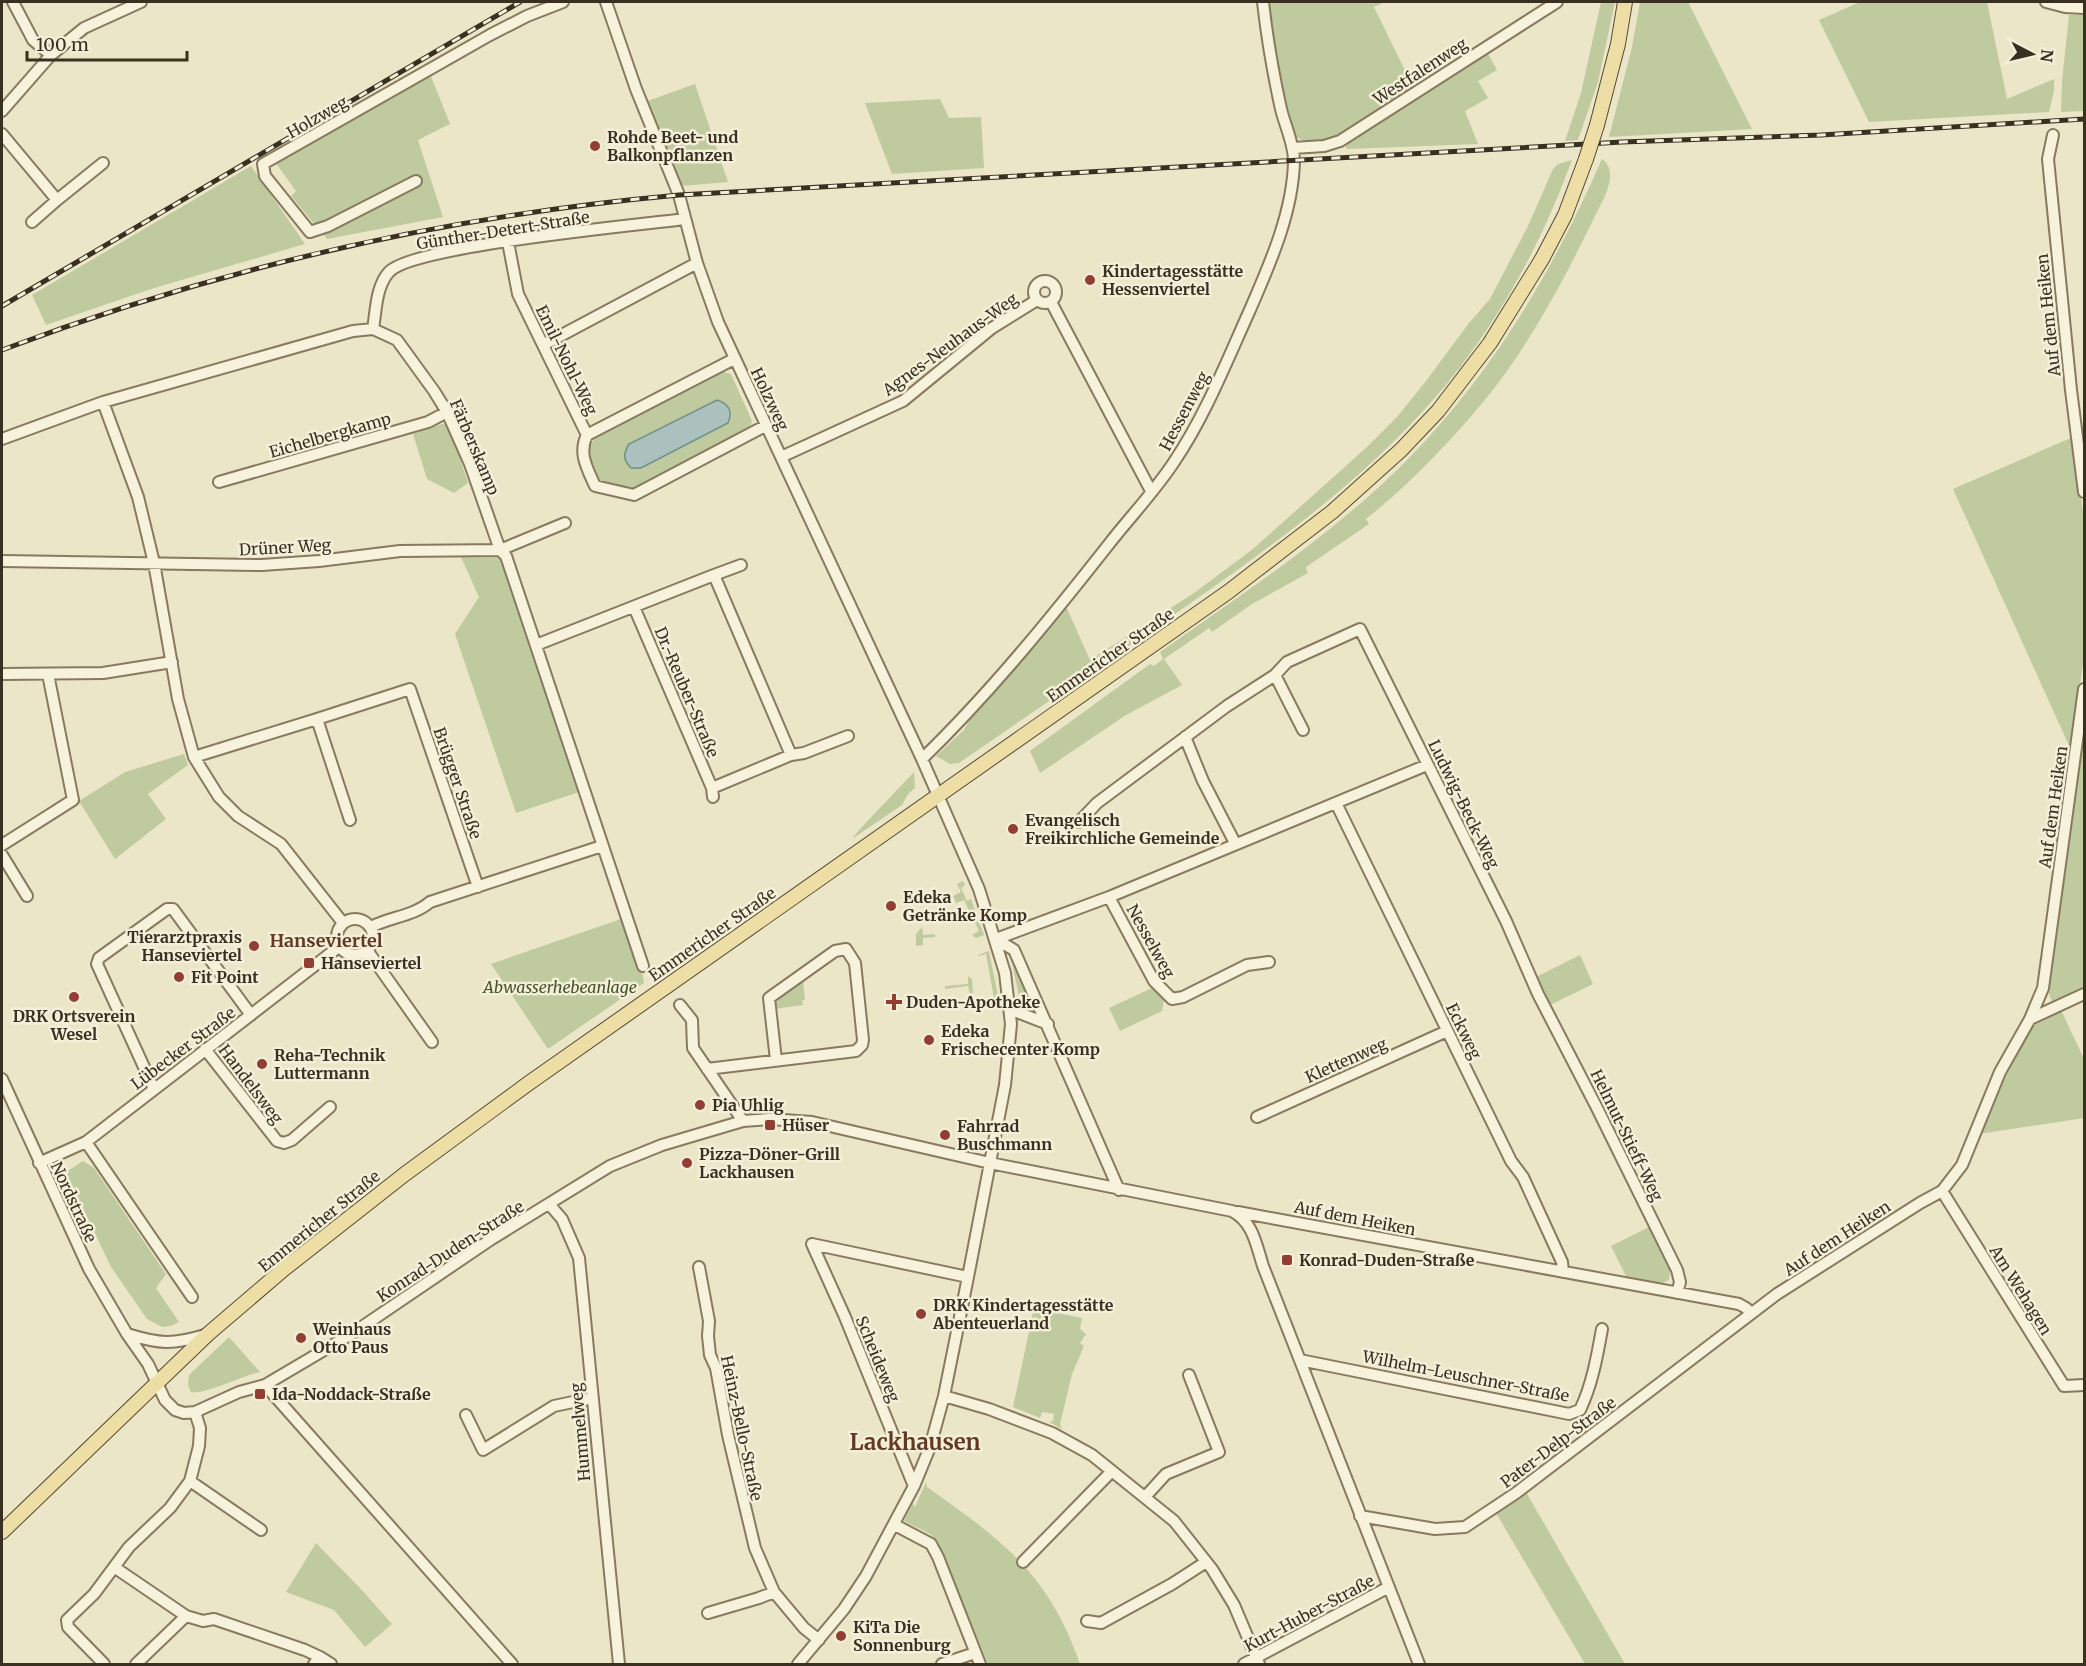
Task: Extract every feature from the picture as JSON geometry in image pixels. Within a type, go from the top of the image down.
[{"type":"main road","name":"Emmericher Straße","points":[[2,1533],[208,1334],[299,1257],[424,1160],[538,1077],[1228,592],[1332,512],[1401,450],[1438,411],[1490,343],[1515,305],[1565,215],[1597,125],[1618,44],[1625,2]]},
{"type":"street","points":[[13,2],[33,40],[51,55]]},
{"type":"street","points":[[2,111],[51,55],[84,28],[130,4],[141,2]]},
{"type":"street","name":"Holzweg","points":[[416,181],[328,226],[310,232],[265,176],[263,164],[490,35],[527,16],[563,2]]},
{"type":"street","name":"Holzweg","points":[[606,2],[636,89],[679,195],[697,263],[718,322],[922,759],[979,889],[1005,973],[1011,1024],[1005,1085],[944,1396],[930,1447],[895,1525],[861,1584],[844,1609],[798,1665]]},
{"type":"street","name":"Hessenweg","points":[[922,759],[960,723],[996,681],[1173,463],[1204,410],[1262,283],[1287,204],[1294,161],[1293,148],[1270,60],[1263,2]]},
{"type":"street","name":"Westfalenweg","points":[[1293,148],[1324,146],[1340,141],[1557,2]]},
{"type":"street","points":[[2046,2],[2085,8]]},
{"type":"street","points":[[2,134],[57,200]]},
{"type":"street","name":"Auf dem Heiken","points":[[2053,135],[2048,159],[2071,390],[2085,492]]},
{"type":"street","points":[[32,222],[103,163]]},
{"type":"street","name":"Günther-Detert-Straße","points":[[373,329],[382,283],[394,267],[415,258],[508,242],[685,219]]},
{"type":"street","name":"Emil-Nohl-Weg","points":[[508,242],[518,294],[587,435],[582,445],[582,456],[595,486],[634,495],[765,426]]},
{"type":"street","points":[[543,345],[697,263]]},
{"type":"street","name":"Agnes-Neuhaus-Weg","points":[[1045,281],[1052,283],[1056,290],[1056,297],[1051,302],[1044,303],[1037,300],[1034,293],[1036,286],[1045,281]]},
{"type":"street","name":"Agnes-Neuhaus-Weg","points":[[781,457],[903,401],[992,328],[1037,300]]},
{"type":"street","name":"Agnes-Neuhaus-Weg","points":[[1051,302],[1151,491]]},
{"type":"street","points":[[2,440],[104,402],[331,337],[373,329]]},
{"type":"street","name":"Färberskamp","points":[[373,329],[397,340],[447,412],[470,464],[500,550],[506,556],[643,966]]},
{"type":"street","points":[[587,435],[734,360]]},
{"type":"street","points":[[104,402],[138,497],[154,563],[183,719],[194,757],[219,797],[238,816],[281,844],[343,923]]},
{"type":"street","name":"Eichelbergkamp","points":[[219,482],[428,422],[447,412]]},
{"type":"street","name":"Drüner Weg","points":[[2,561],[262,565],[400,551],[500,550],[565,523]]},
{"type":"street","points":[[536,645],[741,565]]},
{"type":"street","points":[[714,575],[791,755]]},
{"type":"street","name":"Dr.-Reuber-Straße","points":[[634,607],[713,793],[791,755],[804,753],[848,736]]},
{"type":"street","name":"Ludwig-Beck-Weg","points":[[1275,675],[1287,662],[1360,629],[1506,921],[1538,994]]},
{"type":"street","points":[[2,674],[103,673],[172,662]]},
{"type":"street","points":[[2,844],[73,800],[48,674]]},
{"type":"street","points":[[1079,822],[1097,803],[1185,737],[1275,675],[1303,730]]},
{"type":"street","name":"Auf dem Heiken","points":[[1232,1211],[1739,1304],[1751,1313],[1868,1236],[1942,1191],[1962,1164],[2001,1072],[2030,1019],[2043,988],[2085,688]]},
{"type":"street","name":"Brügger Straße","points":[[317,719],[410,689],[478,887]]},
{"type":"street","points":[[194,757],[317,719],[350,820]]},
{"type":"street","points":[[1185,737],[1203,781],[1235,843]]},
{"type":"street","points":[[996,939],[1109,897],[1427,765]]},
{"type":"street","name":"Eckweg","points":[[1336,803],[1511,1161],[1522,1177],[1563,1262],[1563,1272]]},
{"type":"street","points":[[371,927],[423,908],[430,902],[602,846]]},
{"type":"street","points":[[2,855],[27,896]]},
{"type":"street","name":"Nesselweg","points":[[1109,897],[1154,981],[1172,999],[1183,997],[1247,965],[1269,962]]},
{"type":"street","points":[[154,1089],[97,964],[99,958],[167,909],[173,909],[251,1015]]},
{"type":"street","points":[[353,919],[363,920],[371,927],[372,944],[367,950],[352,955],[340,946],[337,934],[343,923],[353,919]]},
{"type":"street","points":[[996,939],[1014,950],[1119,1190]]},
{"type":"street","name":"Lübecker Straße","points":[[39,1163],[86,1142],[340,946]]},
{"type":"street","points":[[367,950],[432,1042]]},
{"type":"street","points":[[707,1069],[856,1052],[862,1045],[855,963],[846,950],[835,951],[769,998],[776,1060]]},
{"type":"street","name":"Helmut-Stieff-Weg","points":[[1538,994],[1677,1270],[1680,1282],[1677,1293]]},
{"type":"street","points":[[2030,1019],[2085,994]]},
{"type":"street","points":[[680,1005],[692,1020],[693,1048],[743,1121]]},
{"type":"street","points":[[1009,1009],[1048,1024]]},
{"type":"street","name":"Klettenweg","points":[[1257,1116],[1447,1031]]},
{"type":"street","name":"Handelsweg","points":[[205,1049],[277,1141],[284,1143],[292,1140],[330,1107]]},
{"type":"street","name":"Nordstraße","points":[[2,1079],[89,1269],[147,1364],[156,1384]]},
{"type":"street","name":"Konrad-Duden-Straße","points":[[195,1412],[239,1392],[265,1385],[353,1333],[490,1240],[610,1166],[662,1145],[743,1121],[770,1119],[812,1122],[990,1163],[1232,1211]]},
{"type":"street","points":[[86,1142],[192,1297]]},
{"type":"street","name":"Am Wehagen","points":[[1942,1191],[2064,1386],[2085,1385]]},
{"type":"street","name":"Hummelweg","points":[[549,1204],[562,1219],[579,1258],[619,1665]]},
{"type":"street","points":[[1232,1211],[1240,1216],[1252,1230],[1263,1266],[1419,1665]]},
{"type":"street","name":"Scheideweg","points":[[914,1486],[845,1317],[812,1244],[968,1277]]},
{"type":"street","name":"Heinz-Bello-Straße","points":[[699,1267],[709,1321],[710,1355],[716,1368],[754,1548],[774,1592],[804,1628],[819,1640]]},
{"type":"street","name":"Pater-Delp-Straße","points":[[1360,1516],[1435,1529],[1465,1527],[1516,1493],[1751,1313]]},
{"type":"street","name":"Wilhelm-Leuschner-Straße","points":[[1300,1360],[1569,1414],[1580,1410],[1586,1398],[1602,1329]]},
{"type":"street","points":[[127,1334],[163,1343],[184,1341],[208,1334]]},
{"type":"street","points":[[1145,1497],[1166,1474],[1219,1452],[1189,1375]]},
{"type":"street","points":[[104,1665],[68,1627],[67,1620],[94,1594],[129,1547],[170,1508],[189,1480],[199,1446],[200,1428],[195,1412],[184,1413],[175,1410],[165,1400],[156,1384]]},
{"type":"street","points":[[265,1385],[512,1665]]},
{"type":"street","points":[[944,1396],[989,1409],[1052,1433],[1092,1455],[1174,1521],[1206,1562],[1234,1605],[1258,1661]]},
{"type":"street","points":[[466,1415],[483,1450],[554,1406],[592,1398]]},
{"type":"street","points":[[1023,1562],[1112,1471]]},
{"type":"street","points":[[189,1480],[261,1530]]},
{"type":"street","points":[[895,1525],[931,1544],[980,1665]]},
{"type":"street","points":[[1088,1621],[1101,1623],[1172,1584],[1206,1562]]},
{"type":"street","points":[[114,1567],[186,1616],[203,1620],[214,1619],[305,1650],[317,1661],[331,1665]]},
{"type":"street","name":"Kurt-Huber-Straße","points":[[1244,1665],[1258,1661],[1389,1587]]},
{"type":"street","points":[[708,1613],[774,1592]]},
{"type":"street","points":[[136,1665],[186,1616]]},
{"type":"street","points":[[942,1665],[975,1653]]},
{"type":"green space","points":[[1268,2],[1385,2],[1374,7],[1414,89],[1339,135],[1308,142],[1297,137],[1291,129],[1274,59]]},
{"type":"green space","points":[[1601,2],[1615,2],[1598,82],[1578,140],[1565,141],[1581,93]]},
{"type":"green space","points":[[1640,2],[1688,2],[1752,129],[1609,137],[1632,47]]},
{"type":"green space","points":[[1860,2],[1987,2],[2007,99],[2054,79],[2049,112],[1869,122],[1819,20]]},
{"type":"green space","points":[[2069,15],[2084,15],[2084,111],[2061,112],[2062,81]]},
{"type":"green space","points":[[1487,52],[1497,70],[1478,81],[1488,98],[1465,111],[1478,144],[1347,149],[1344,143]]},
{"type":"green space","points":[[430,74],[450,124],[418,140],[443,217],[327,239],[291,196],[296,191],[275,162]]},
{"type":"green space","points":[[695,84],[728,182],[680,186],[645,102]]},
{"type":"green space","points":[[940,99],[949,118],[981,117],[984,168],[892,174],[865,103]]},
{"type":"green space","points":[[1602,159],[1608,165],[1610,172],[1607,192],[1558,288],[1503,377],[1446,445],[1398,492],[1366,519],[1369,524],[1306,567],[1308,573],[1252,604],[1212,632],[1209,628],[1164,659],[1182,685],[1126,715],[1040,773],[1030,751],[1150,664],[1154,666],[1163,659],[1160,652],[1319,537],[1380,486],[1408,459],[1468,390],[1519,318],[1563,241]]},
{"type":"green space","points":[[1572,160],[1550,215],[1524,267],[1479,342],[1430,404],[1361,472],[1324,504],[1247,563],[959,763],[950,764],[936,756],[964,730],[973,714],[1065,604],[1090,660],[1194,593],[1253,549],[1367,447],[1397,417],[1490,299],[1528,226],[1553,169],[1558,164]]},
{"type":"green space","points":[[251,166],[305,244],[151,289],[46,325],[32,295]]},
{"type":"green space","points":[[721,371],[731,374],[752,421],[750,428],[631,492],[598,483],[587,453],[594,438]]},
{"type":"green space","points":[[448,422],[468,483],[454,493],[427,479],[413,434]]},
{"type":"green space","points":[[2073,437],[2084,520],[2084,656],[2071,750],[1953,489]]},
{"type":"green space","points":[[461,557],[504,558],[582,791],[516,813],[455,634],[479,597]]},
{"type":"green space","points":[[2084,743],[2084,989],[2053,1004],[2047,989],[2081,744]]},
{"type":"green space","points":[[184,754],[188,765],[148,794],[166,819],[115,859],[79,801],[125,772]]},
{"type":"green space","points":[[914,772],[915,788],[908,794],[902,805],[852,839],[859,830]]},
{"type":"green space","points":[[963,881],[965,885],[961,888],[967,901],[971,899],[984,935],[976,938],[972,935],[979,931],[964,900],[956,903],[953,896],[961,892],[957,884]]},
{"type":"green space","name":"Abwasserhebeanlage","points":[[624,918],[641,967],[644,983],[548,1049],[491,964]]},
{"type":"green space","points":[[922,927],[923,935],[935,934],[935,937],[923,938],[923,945],[916,946],[916,934]]},
{"type":"green space","points":[[989,951],[999,1001],[986,1002],[985,1000],[994,998],[986,954],[978,955]]},
{"type":"green space","points":[[1010,953],[1036,1003],[1029,1011],[1021,1006]]},
{"type":"green space","points":[[1580,955],[1593,984],[1550,1005],[1536,977]]},
{"type":"green space","points":[[968,976],[972,979],[973,993],[970,994],[968,986],[945,989],[945,986],[968,984]]},
{"type":"green space","points":[[803,980],[805,1000],[802,1000],[803,1005],[775,1009],[776,999]]},
{"type":"green space","points":[[1152,988],[1164,999],[1162,1011],[1120,1031],[1109,1008]]},
{"type":"green space","points":[[2061,1010],[2084,1059],[2084,1118],[1979,1134],[2030,1025]]},
{"type":"green space","points":[[83,1161],[94,1168],[166,1274],[156,1288],[179,1322],[162,1327],[147,1319],[111,1267],[66,1172]]},
{"type":"green space","points":[[1649,1227],[1670,1270],[1669,1280],[1660,1284],[1627,1278],[1611,1246]]},
{"type":"green space","points":[[1034,1308],[1082,1318],[1080,1329],[1086,1334],[1080,1343],[1084,1346],[1072,1374],[1060,1424],[1062,1429],[1049,1422],[1053,1421],[1054,1414],[1042,1412],[1040,1418],[1013,1407]]},
{"type":"green space","points":[[229,1337],[260,1372],[205,1391],[191,1392],[188,1385],[189,1375]]},
{"type":"green space","points":[[926,1482],[927,1487],[1000,1543],[1038,1582],[1068,1633],[1080,1664],[988,1664],[938,1542],[930,1534],[904,1521],[913,1503],[915,1507]]},
{"type":"green space","points":[[1526,1492],[1625,1664],[1585,1664],[1496,1513]]},
{"type":"green space","points":[[316,1543],[392,1624],[365,1647],[334,1610],[286,1592]]},
{"type":"water","points":[[717,400],[729,409],[728,423],[641,468],[631,468],[628,465],[625,457],[629,444]]},
{"type":"railway","points":[[2,306],[520,2]]},
{"type":"railway","points":[[2,350],[85,320],[168,294],[335,249],[505,216],[591,204],[679,195],[1622,142],[1821,135],[2084,119]]},
{"type":"place","name":"Rohde Beet- und Balkonpflanzen","points":[[595,146]]},
{"type":"place","name":"Kindertagesstätte Hessenviertel","points":[[1090,280]]},
{"type":"place","name":"Evangelisch Freikirchliche Gemeinde","points":[[1013,829]]},
{"type":"place","name":"Edeka Getränke Komp","points":[[891,906]]},
{"type":"place","name":"Tierarztpraxis Hanseviertel","points":[[254,946]]},
{"type":"place","name":"Hanseviertel","points":[[309,963]]},
{"type":"place","name":"Fit Point","points":[[179,977]]},
{"type":"place","name":"DRK Ortsverein Wesel","points":[[74,997]]},
{"type":"place","name":"Duden-Apotheke","points":[[894,1002]]},
{"type":"place","name":"Edeka Frischecenter Komp","points":[[929,1040]]},
{"type":"place","name":"Reha-Technik Luttermann","points":[[262,1064]]},
{"type":"place","name":"Pia Uhlig","points":[[700,1105]]},
{"type":"place","name":"Hüser","points":[[770,1125]]},
{"type":"place","name":"Fahrrad Buschmann","points":[[945,1135]]},
{"type":"place","name":"Pizza-Döner-Grill Lackhausen","points":[[687,1163]]},
{"type":"place","name":"Konrad-Duden-Straße","points":[[1287,1260]]},
{"type":"place","name":"DRK Kindertagesstätte Abenteuerland","points":[[921,1314]]},
{"type":"place","name":"Weinhaus Otto Paus","points":[[301,1338]]},
{"type":"place","name":"Ida-Noddack-Straße","points":[[260,1394]]},
{"type":"place","name":"KiTa Die Sonnenburg","points":[[841,1636]]},
{"type":"district","name":"Hanseviertel","points":[[326,941]]},
{"type":"district","name":"Lackhausen","points":[[915,1442]]}]
